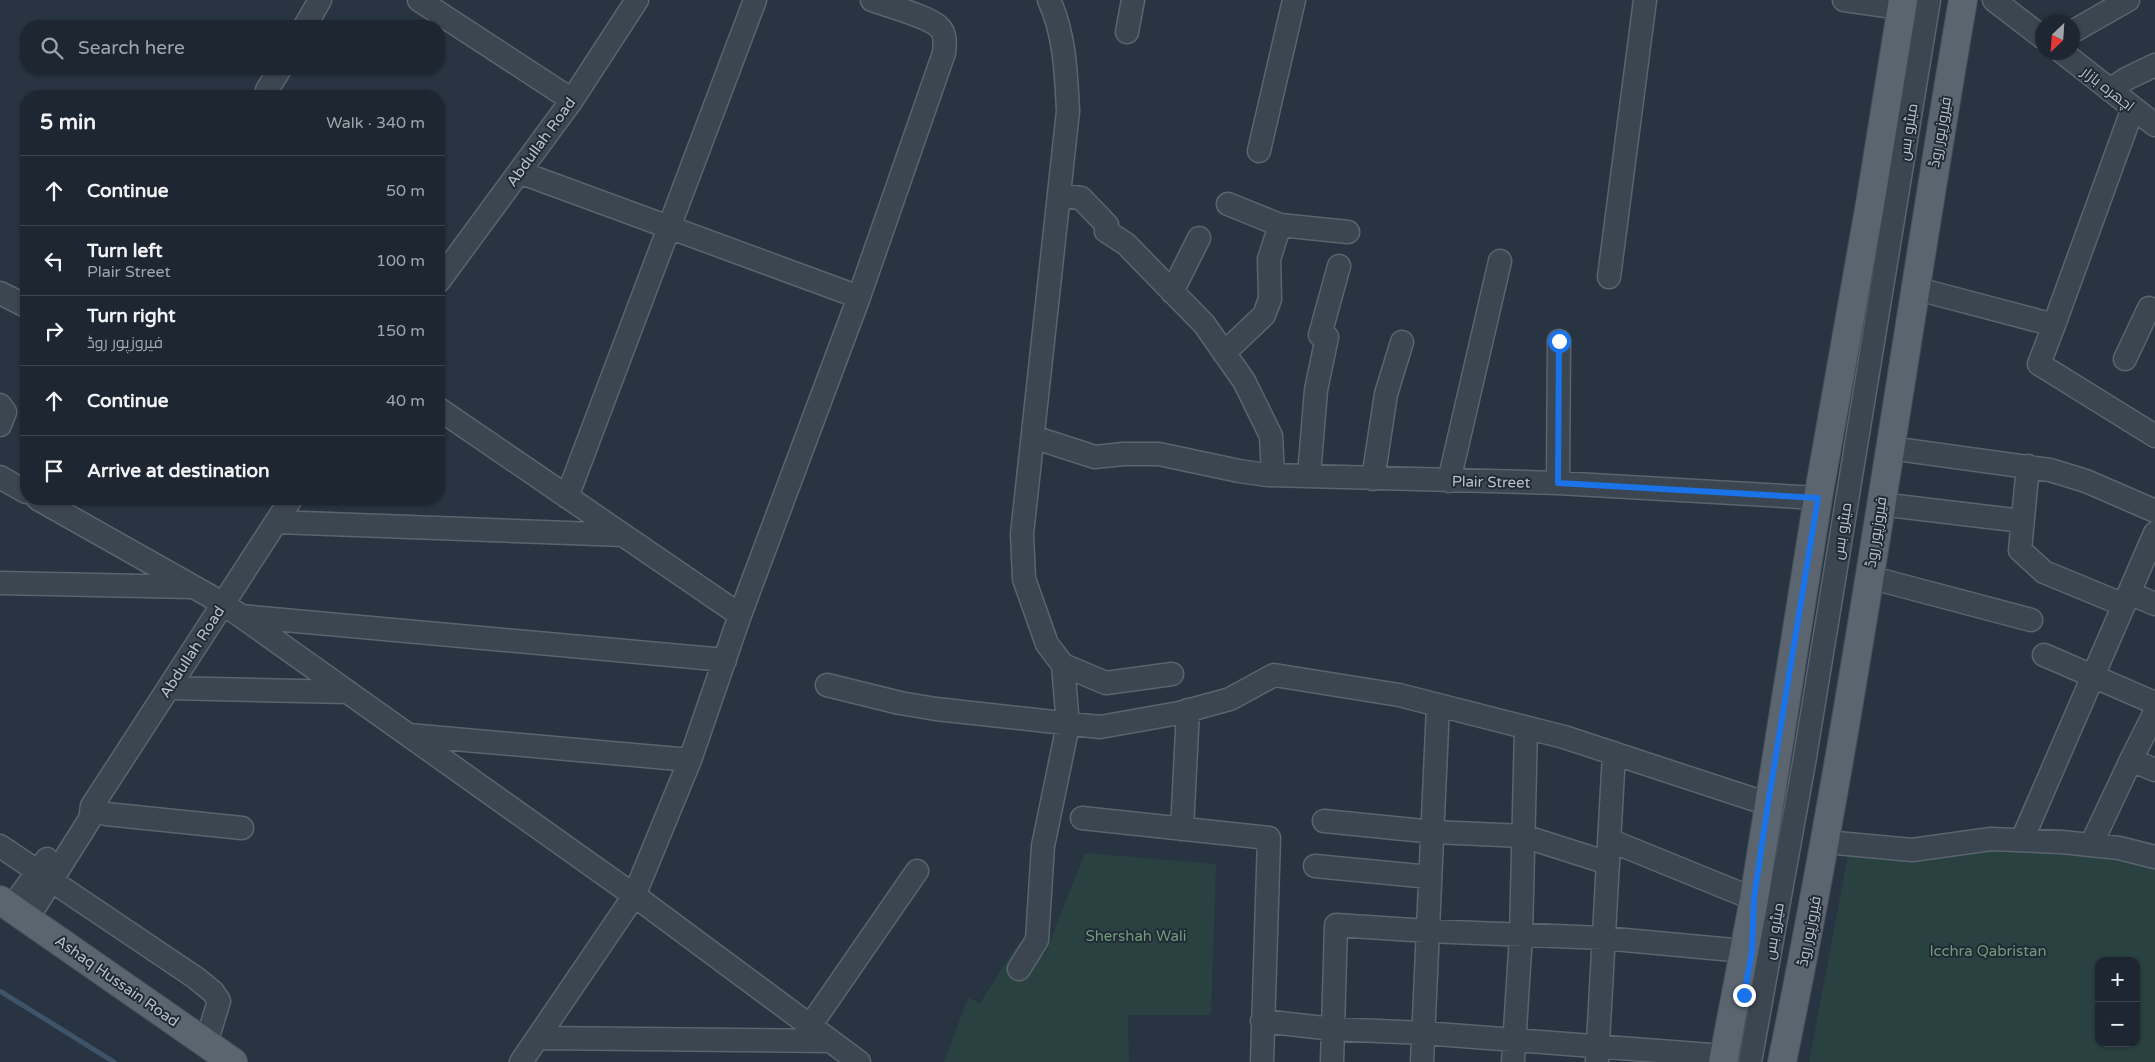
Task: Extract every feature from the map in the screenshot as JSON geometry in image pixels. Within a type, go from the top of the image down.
[{"type":"main road","name":"فیروزپور روڈ","points":[[1782,1062],[1826,842],[1914,288],[1963,0]]},
{"type":"main road","points":[[1732,1060],[1744,950],[1902,4]]},
{"type":"main road","points":[[1732,1060],[1752,952],[1754,898]]},
{"type":"main road","name":"Ashaq Hussain Road","points":[[13,909],[233,1062]]},
{"type":"main road","points":[[1770,1062],[1789,962],[1810,929]]},
{"type":"street","points":[[308,20],[320,0]]},
{"type":"street","points":[[419,0],[572,100]]},
{"type":"street","name":"Abdullah Road","points":[[445,273],[572,100],[637,0]]},
{"type":"street","points":[[567,497],[755,0]]},
{"type":"street","points":[[521,1062],[634,896],[690,760],[740,616],[859,297],[944,53],[945,40],[940,27],[928,20],[872,0]]},
{"type":"street","points":[[1049,0],[1058,19],[1068,111],[1022,534],[1024,579],[1047,644],[1063,665],[1106,683],[1172,674]]},
{"type":"street","points":[[1127,32],[1133,0]]},
{"type":"street","points":[[1259,151],[1294,0]]},
{"type":"street","points":[[1609,277],[1645,0]]},
{"type":"street","points":[[1844,0],[1902,4]]},
{"type":"street","name":"میٹرو بس","points":[[1732,1060],[1805,753],[1929,0]]},
{"type":"street","points":[[1994,0],[2035,32]]},
{"type":"street","points":[[2080,27],[2128,0]]},
{"type":"street","name":"اچھرہ بازار","points":[[2072,60],[2155,126]]},
{"type":"street","points":[[2110,90],[2126,79],[2155,65]]},
{"type":"street","points":[[267,90],[276,75]]},
{"type":"street","points":[[2133,108],[2039,364],[2154,431]]},
{"type":"street","points":[[519,172],[859,297]]},
{"type":"street","points":[[1059,195],[1081,198],[1107,225],[1106,231],[1126,244],[1204,324],[1244,381],[1271,436],[1273,475]]},
{"type":"street","points":[[1228,204],[1280,225],[1348,232]]},
{"type":"street","points":[[1224,353],[1264,315],[1270,298],[1269,259],[1280,225]]},
{"type":"street","points":[[1172,292],[1199,238]]},
{"type":"street","points":[[1449,481],[1500,261]]},
{"type":"street","points":[[1309,475],[1316,390],[1327,337],[1320,335],[1339,266]]},
{"type":"street","points":[[1914,288],[2054,325]]},
{"type":"street","points":[[0,293],[20,303]]},
{"type":"street","points":[[2125,359],[2149,308],[2155,311]]},
{"type":"street","points":[[1558,483],[1559,341]]},
{"type":"street","points":[[1373,479],[1386,394],[1402,342]]},
{"type":"street","points":[[0,405],[6,412],[0,425]]},
{"type":"street","points":[[445,413],[740,616]]},
{"type":"street","name":"Plair Street","points":[[1033,437],[1095,458],[1123,454],[1159,454],[1239,471],[1273,475],[1309,475],[1345,479],[1558,483],[1818,498]]},
{"type":"street","points":[[1890,448],[2028,466],[2070,475],[2155,511]]},
{"type":"street","points":[[2028,466],[2020,550],[2028,560],[2044,572],[2126,599],[2155,604]]},
{"type":"street","points":[[0,477],[20,489]]},
{"type":"street","points":[[1880,504],[2022,521]]},
{"type":"street","points":[[49,505],[232,610],[634,896],[859,1062]]},
{"type":"street","name":"Abdullah Road","points":[[13,909],[45,875],[79,813],[92,806],[169,688],[232,610],[276,522],[287,505]]},
{"type":"street","points":[[276,522],[623,535]]},
{"type":"street","points":[[2022,840],[2155,533]]},
{"type":"street","points":[[1868,577],[2030,620]]},
{"type":"street","points":[[0,583],[195,588]]},
{"type":"street","points":[[232,610],[726,660]]},
{"type":"street","points":[[2044,655],[2155,703]]},
{"type":"street","points":[[1019,969],[1037,940],[1042,846],[1068,725],[1063,665]]},
{"type":"street","points":[[827,685],[927,707],[984,712],[1068,725],[1100,727],[1188,710],[1230,699],[1274,675],[1399,696],[1526,728],[1614,753],[1768,804]]},
{"type":"street","points":[[169,688],[348,692]]},
{"type":"street","points":[[1422,1062],[1430,877],[1434,832],[1438,706]]},
{"type":"street","points":[[1182,829],[1188,710]]},
{"type":"street","points":[[2091,845],[2155,712]]},
{"type":"street","points":[[1514,1051],[1521,935],[1526,728]]},
{"type":"street","points":[[408,734],[690,760]]},
{"type":"street","points":[[1597,1054],[1614,753]]},
{"type":"street","points":[[2132,760],[2155,770]]},
{"type":"street","points":[[92,806],[106,814],[242,828]]},
{"type":"street","points":[[1082,818],[1269,838],[1262,1062]]},
{"type":"street","points":[[1324,821],[1434,832],[1523,836],[1608,863]]},
{"type":"street","points":[[1826,842],[1912,850],[1991,839],[2022,840],[2119,848],[2155,858]]},
{"type":"street","points":[[1609,840],[1754,898]]},
{"type":"street","points":[[0,846],[45,875],[213,992],[218,1001],[206,1043]]},
{"type":"street","points":[[1314,866],[1430,877]]},
{"type":"street","points":[[810,1026],[917,871]]},
{"type":"street","points":[[1332,1062],[1336,925],[1428,932],[1603,938],[1744,950]]},
{"type":"street","points":[[1262,1021],[1333,1028],[1423,1033],[1514,1051],[1732,1060]]},
{"type":"street","points":[[538,1038],[831,1042]]},
{"type":"green space","name":"Icchra Qabristan","points":[[1991,839],[2155,857],[2155,1062],[1809,1062],[1850,845]]},
{"type":"green space","name":"Shershah Wali","points":[[1085,853],[1216,864],[1211,1015],[1128,1015],[1129,1062],[944,1062],[968,998],[980,1003],[1019,942],[1045,954]]},
{"type":"waterway","points":[[0,991],[114,1062]]},
{"type":"route","points":[[1559,341],[1558,483],[1818,498],[1754,898],[1752,952],[1744,995]]}]
